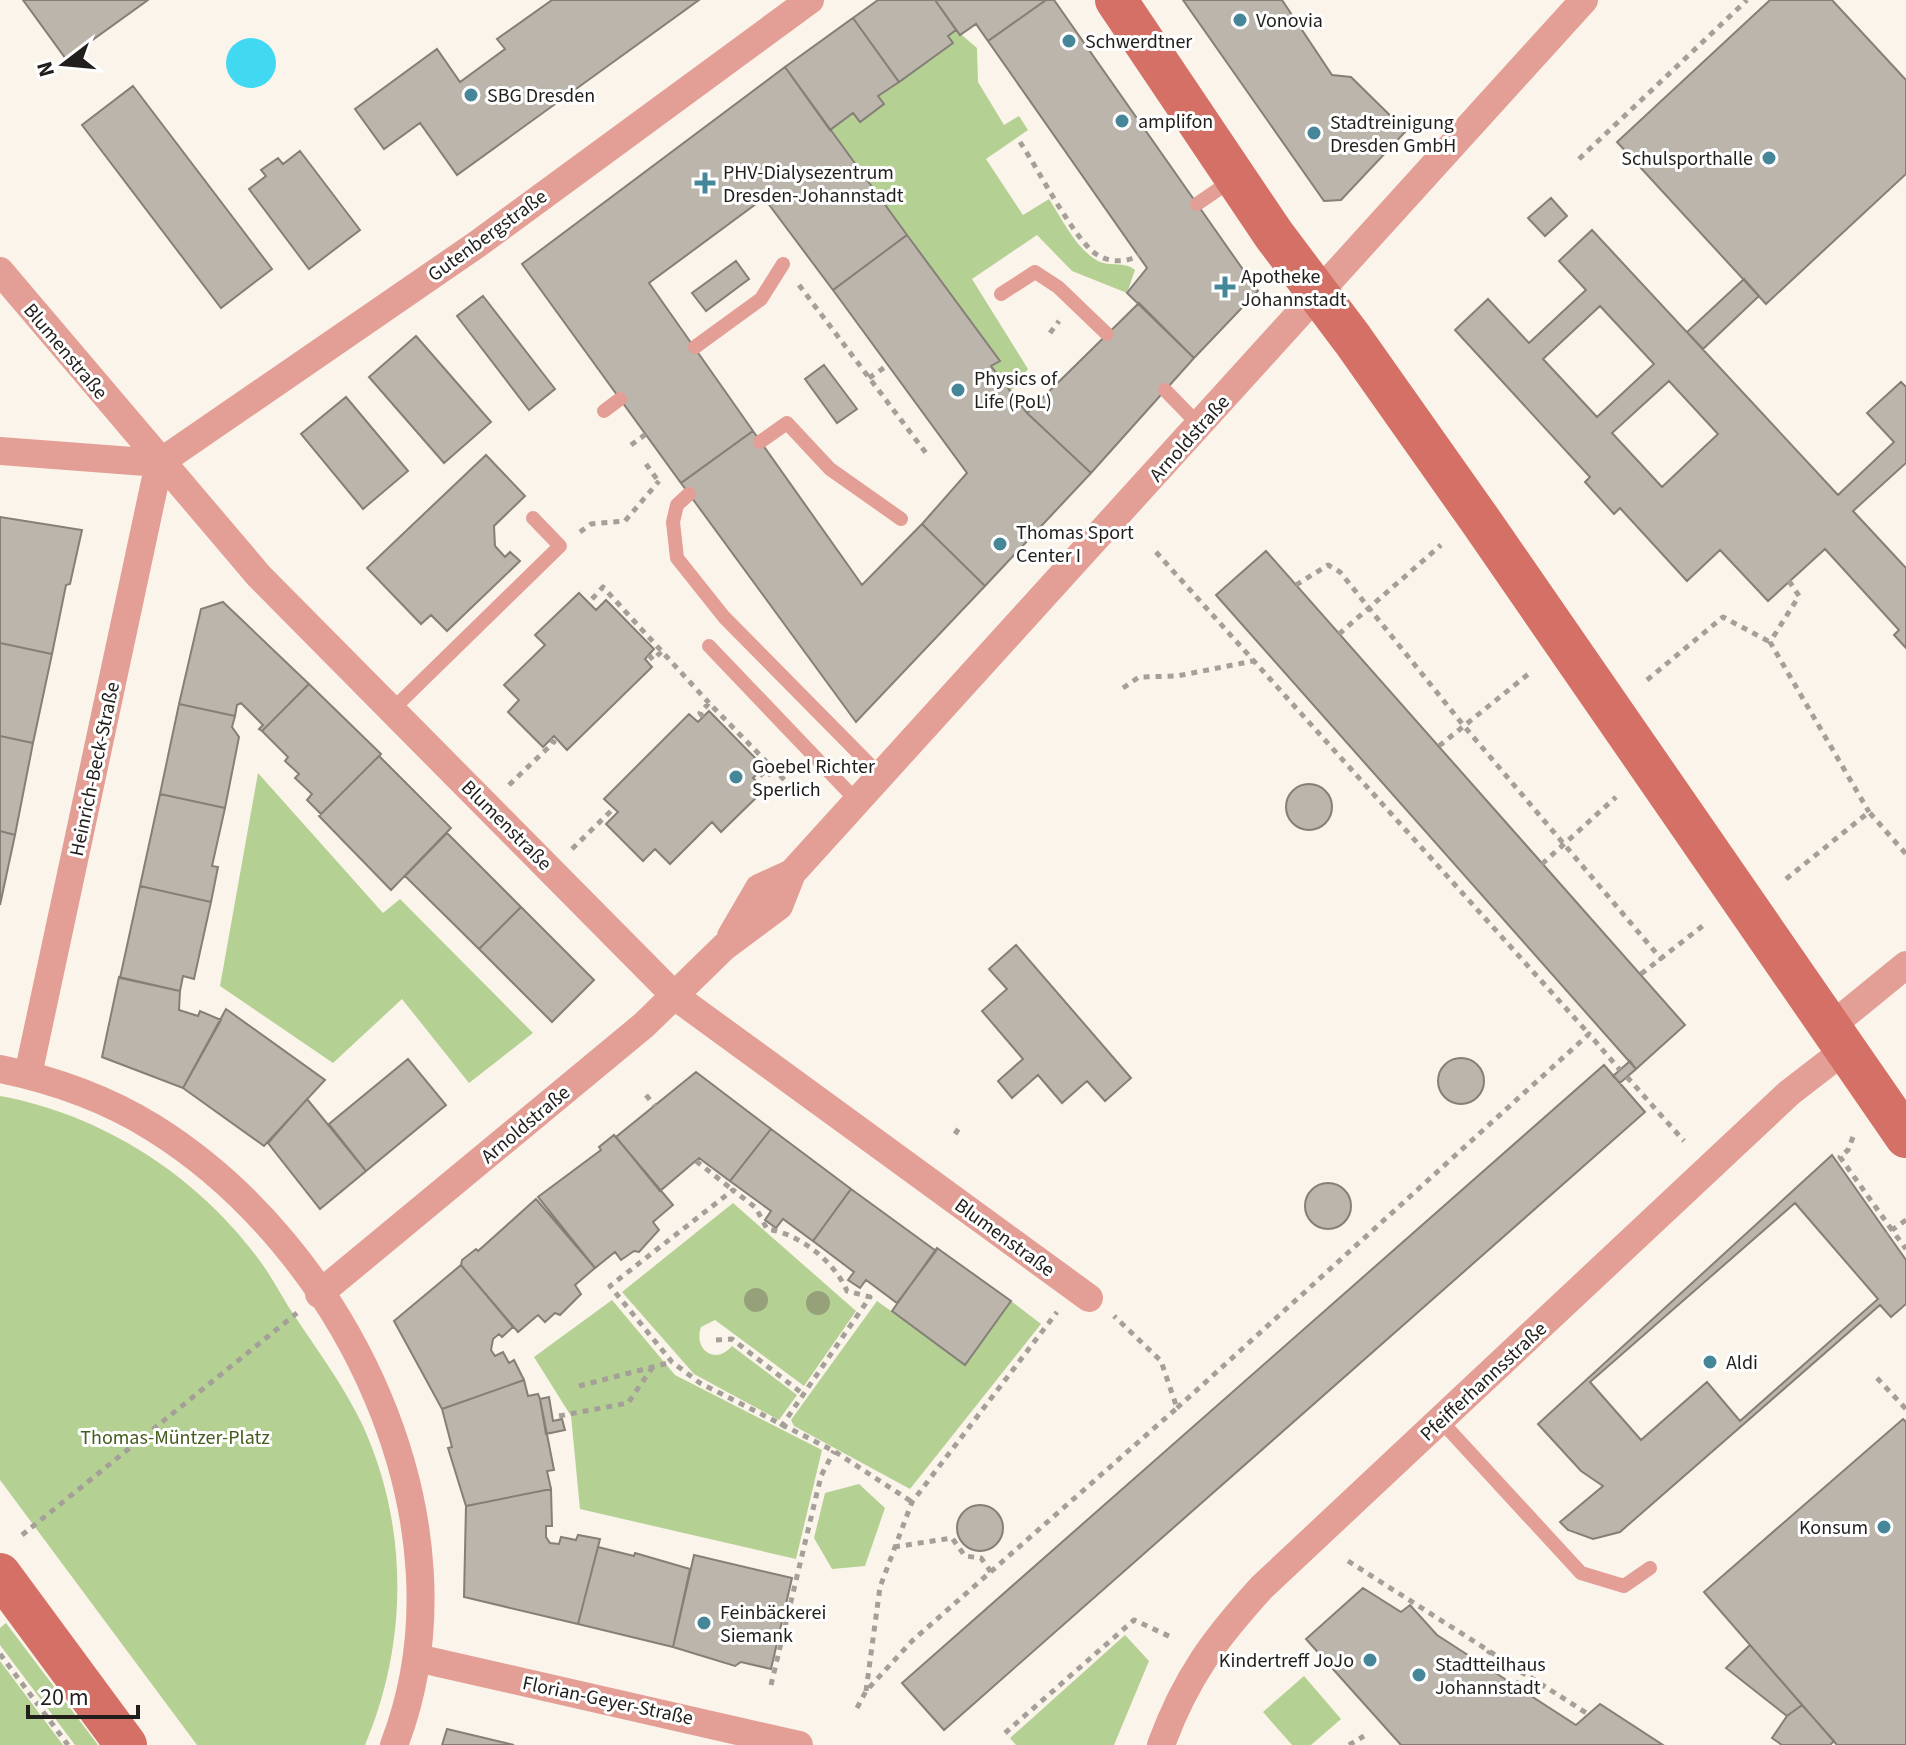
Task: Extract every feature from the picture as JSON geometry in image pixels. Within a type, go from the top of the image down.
[{"type":"street","name":"Gutenbergstraße","points":[[159,463],[476,245],[810,0]]},
{"type":"street","points":[[1116,0],[1235,178],[1480,520],[1906,1137]]},
{"type":"street","name":"Arnoldstraße","points":[[319,1294],[676,997],[724,947],[759,888],[792,873],[1584,0]]},
{"type":"street","name":"Blumenstraße","points":[[0,271],[159,463],[259,576],[676,997],[1089,1298]]},
{"type":"street","points":[[0,451],[159,463]]},
{"type":"street","name":"Heinrich-Beck-Straße","points":[[14,1072],[159,463]]},
{"type":"street","name":"Pfeifferhannsstraße","points":[[1161,1745],[1186,1684],[1214,1639],[1262,1587],[1789,1093],[1906,965]]},
{"type":"street","points":[[14,1072],[113,1105],[181,1146],[246,1203],[319,1294],[354,1352],[384,1414],[410,1486],[422,1570],[417,1658],[394,1745]]},
{"type":"street","points":[[0,1574],[126,1745]]},
{"type":"street","name":"Florian-Geyer-Straße","points":[[417,1658],[799,1745]]},
{"type":"lane","points":[[1197,204],[1235,178]]},
{"type":"lane","points":[[695,347],[761,299],[783,264]]},
{"type":"lane","points":[[1001,294],[1035,272],[1058,287],[1107,334]]},
{"type":"lane","points":[[1165,390],[1200,426]]},
{"type":"lane","points":[[604,411],[620,399]]},
{"type":"lane","points":[[760,442],[787,423],[830,469],[901,519]]},
{"type":"lane","points":[[689,494],[677,505],[673,544],[677,558],[694,582],[881,776]]},
{"type":"lane","points":[[392,710],[560,546],[533,518]]},
{"type":"lane","points":[[709,646],[857,801]]},
{"type":"lane","points":[[1440,1420],[1581,1573],[1624,1586],[1650,1568]]},
{"type":"path","points":[[1579,159],[1747,0]]},
{"type":"path","points":[[1020,142],[1090,249],[1111,261],[1128,262],[1139,255]]},
{"type":"path","points":[[783,264],[926,453]]},
{"type":"path","points":[[869,378],[888,365]]},
{"type":"path","points":[[631,445],[646,434]]},
{"type":"path","points":[[560,546],[591,524],[625,521],[659,481]]},
{"type":"path","points":[[1339,634],[1441,545]]},
{"type":"path","points":[[1156,552],[1620,1070]]},
{"type":"path","points":[[1296,585],[1328,565],[1340,572],[1464,726],[1662,960]]},
{"type":"path","points":[[1770,642],[1799,596],[1789,581]]},
{"type":"path","points":[[592,599],[603,587],[709,703],[802,798]]},
{"type":"path","points":[[1647,680],[1723,617],[1770,642],[1869,812],[1906,854]]},
{"type":"path","points":[[649,655],[653,660],[662,651]]},
{"type":"path","points":[[1123,688],[1139,677],[1177,676],[1254,661]]},
{"type":"path","points":[[1439,746],[1531,672]]},
{"type":"path","points":[[703,717],[700,713],[709,703]]},
{"type":"path","points":[[488,805],[554,742],[550,740]]},
{"type":"path","points":[[759,772],[765,778],[773,770]]},
{"type":"path","points":[[1542,864],[1616,797]]},
{"type":"path","points":[[552,869],[614,808]]},
{"type":"path","points":[[1786,879],[1869,812]]},
{"type":"path","points":[[1641,974],[1705,924]]},
{"type":"path","points":[[857,1708],[866,1691],[912,1641],[1177,1408],[1589,1034]]},
{"type":"path","points":[[1627,1077],[1684,1141]]},
{"type":"path","points":[[646,1095],[655,1106]]},
{"type":"path","points":[[955,1134],[959,1128]]},
{"type":"path","points":[[1853,1137],[1848,1150],[1840,1157],[1890,1232],[1906,1249]]},
{"type":"path","points":[[696,1161],[756,1208],[767,1229],[789,1233],[839,1273],[847,1291],[870,1297],[781,1427]]},
{"type":"path","points":[[733,1190],[610,1286],[672,1362],[700,1383],[781,1427],[834,1451],[912,1502]]},
{"type":"path","points":[[1890,1232],[1906,1220]]},
{"type":"path","points":[[22,1535],[319,1294]]},
{"type":"path","points":[[1089,1298],[1130,1328],[1161,1361],[1177,1408]]},
{"type":"path","points":[[866,1691],[880,1587],[912,1502],[1051,1319]]},
{"type":"path","points":[[716,1340],[732,1339],[803,1394]]},
{"type":"path","points":[[579,1386],[672,1362]]},
{"type":"path","points":[[559,1416],[628,1403],[652,1368]]},
{"type":"path","points":[[1877,1378],[1906,1409]]},
{"type":"path","points":[[771,1685],[821,1476],[834,1451]]},
{"type":"path","points":[[894,1547],[952,1538],[965,1556],[981,1558],[991,1572]]},
{"type":"path","points":[[1348,1561],[1588,1714]]},
{"type":"path","points":[[1005,1733],[1134,1620],[1173,1638]]},
{"type":"path","points":[[1481,1664],[1490,1651]]},
{"type":"path","points":[[0,1654],[68,1745]]},
{"type":"path","points":[[1516,1686],[1524,1673]]},
{"type":"path","points":[[1349,1745],[1364,1736]]},
{"type":"green space","points":[[956,30],[977,48],[978,82],[1004,125],[1019,116],[1028,130],[986,159],[1023,215],[1049,199],[1070,233],[1090,256],[1103,263],[1135,270],[1127,293],[1072,271],[1037,235],[972,279],[1028,369],[1011,391],[991,366],[1000,360],[830,130],[853,113],[883,104],[878,96],[953,43],[948,36]]},
{"type":"green space","points":[[258,773],[383,913],[400,899],[533,1033],[469,1083],[402,999],[333,1063],[220,986]]},
{"type":"green space","name":"Thomas-Müntzer-Platz","points":[[0,1096],[74,1117],[110,1133],[144,1152],[205,1200],[233,1227],[262,1264],[348,1398],[378,1465],[389,1505],[395,1545],[397,1586],[389,1666],[365,1745],[197,1745],[0,1480]]},
{"type":"green space","points":[[733,1203],[856,1311],[804,1386],[715,1320],[701,1327],[700,1342],[707,1352],[719,1355],[732,1346],[797,1395],[779,1420],[694,1374],[622,1292]]},
{"type":"green space","points":[[612,1300],[675,1375],[822,1450],[796,1559],[580,1509],[571,1416],[534,1357]]},
{"type":"green space","points":[[877,1301],[965,1364],[1011,1301],[1041,1324],[910,1489],[794,1426],[791,1420]]},
{"type":"green space","points":[[859,1484],[885,1508],[865,1566],[832,1569],[814,1538],[825,1493]]},
{"type":"green space","points":[[6,1623],[98,1745],[75,1745],[0,1645],[0,1628]]},
{"type":"green space","points":[[1125,1635],[1149,1661],[1114,1745],[1016,1745],[1010,1738]]},
{"type":"green space","points":[[0,1661],[63,1745],[0,1745]]},
{"type":"green space","points":[[1304,1676],[1341,1719],[1311,1745],[1292,1745],[1263,1712]]},
{"type":"water","points":[[251,38],[269,45],[276,63],[269,81],[251,88],[233,81],[226,63],[233,45]]},
{"type":"building","points":[[23,0],[148,0],[66,59]]},
{"type":"building","name":"SBG Dresden","points":[[552,0],[699,0],[457,175],[420,123],[384,149],[355,109],[437,49],[460,82],[505,49],[497,39]]},
{"type":"building","points":[[878,0],[935,0],[956,30],[948,36],[953,43],[899,82],[853,18]]},
{"type":"building","points":[[935,0],[1046,0],[988,41],[976,24],[960,35]]},
{"type":"building","points":[[1046,0],[1054,0],[1258,291],[1194,358],[1127,293],[1147,268],[988,41]]},
{"type":"building","points":[[1183,0],[1282,0],[1332,75],[1351,77],[1406,131],[1341,200],[1324,201]]},
{"type":"building","name":"Schulsporthalle","points":[[1770,0],[1832,0],[1906,80],[1906,174],[1766,304],[1617,142]]},
{"type":"building","points":[[853,18],[899,82],[878,96],[884,104],[860,122],[853,113],[830,130],[785,67]]},
{"type":"building","points":[[785,67],[907,235],[833,290],[764,198],[649,283],[753,431],[681,483],[522,264]]},
{"type":"building","points":[[133,86],[272,269],[221,308],[82,125]]},
{"type":"building","points":[[300,151],[360,230],[309,269],[249,189],[266,176],[261,170],[278,158],[283,164]]},
{"type":"building","points":[[1551,198],[1567,216],[1545,236],[1528,218]]},
{"type":"building","points":[[1592,230],[1838,495],[1894,442],[1867,413],[1901,382],[1906,387],[1906,463],[1853,511],[1906,568],[1906,648],[1894,635],[1899,630],[1825,549],[1768,601],[1720,550],[1687,581],[1620,508],[1614,514],[1585,482],[1590,477],[1455,330],[1488,299],[1529,343],[1586,290],[1559,261]],"holes":[[[1600,306],[1654,364],[1597,417],[1543,359]],[[1669,381],[1718,434],[1662,487],[1612,433]]]},
{"type":"building","name":"Physics of Life (PoL)","points":[[907,235],[1000,361],[991,366],[1027,413],[1091,473],[985,586],[922,524],[967,473],[833,290]]},
{"type":"building","points":[[736,261],[749,279],[706,311],[692,293]]},
{"type":"building","points":[[1744,279],[1759,296],[1703,349],[1687,332]]},
{"type":"building","points":[[483,296],[555,389],[529,410],[457,316]]},
{"type":"building","points":[[1139,303],[1194,358],[1091,473],[1027,413]]},
{"type":"building","points":[[416,336],[491,422],[444,463],[369,377]]},
{"type":"building","points":[[824,365],[857,409],[837,423],[805,379]]},
{"type":"building","points":[[346,397],[408,471],[363,509],[301,434]]},
{"type":"building","points":[[753,431],[862,585],[922,524],[985,586],[856,722],[681,483]]},
{"type":"building","points":[[486,455],[525,496],[494,526],[495,546],[505,557],[510,552],[520,561],[447,631],[431,615],[421,624],[367,568]]},
{"type":"building","points":[[0,517],[82,530],[70,584],[66,585],[52,654],[0,643]]},
{"type":"building","points":[[1266,551],[1685,1025],[1636,1069],[1216,595]]},
{"type":"building","points":[[579,593],[596,610],[606,600],[654,649],[645,659],[652,667],[567,750],[554,736],[543,747],[508,712],[519,700],[504,685],[545,645],[535,635]]},
{"type":"building","points":[[223,602],[309,684],[262,731],[259,729],[263,725],[241,703],[237,705],[235,716],[179,704],[201,609]]},
{"type":"building","points":[[0,643],[52,654],[33,743],[0,736]]},
{"type":"building","points":[[309,684],[381,754],[321,814],[307,800],[312,794],[295,778],[299,774],[285,761],[288,757],[262,731]]},
{"type":"building","points":[[179,704],[235,716],[232,727],[239,737],[225,808],[160,794]]},
{"type":"building","points":[[709,711],[764,767],[753,778],[765,789],[721,832],[712,822],[670,864],[655,849],[643,861],[606,824],[618,812],[604,799],[689,714],[698,722]]},
{"type":"building","points":[[0,736],[33,743],[15,835],[0,831]]},
{"type":"building","points":[[379,756],[451,828],[391,890],[319,816]]},
{"type":"building","points":[[1309,784],[1325,791],[1332,807],[1325,823],[1309,830],[1293,823],[1286,807],[1293,791]]},
{"type":"building","points":[[160,794],[225,808],[212,866],[218,867],[211,902],[140,886]]},
{"type":"building","points":[[0,831],[15,835],[0,905]]},
{"type":"building","points":[[447,833],[521,907],[479,949],[405,876]]},
{"type":"building","points":[[140,886],[211,902],[194,979],[183,976],[180,991],[120,978]]},
{"type":"building","points":[[521,907],[594,980],[552,1022],[479,949]]},
{"type":"building","points":[[1016,945],[1131,1078],[1105,1101],[1087,1081],[1062,1103],[1038,1075],[1012,1098],[998,1081],[1023,1059],[982,1011],[1007,989],[989,969]]},
{"type":"building","points":[[119,977],[180,991],[179,1010],[198,1016],[200,1011],[221,1020],[183,1088],[102,1057]]},
{"type":"building","points":[[226,1009],[325,1080],[264,1146],[183,1088]]},
{"type":"building","points":[[1461,1058],[1477,1065],[1484,1081],[1477,1097],[1461,1104],[1445,1097],[1438,1081],[1445,1065]]},
{"type":"building","points":[[408,1059],[446,1105],[366,1171],[329,1124]]},
{"type":"building","points":[[1630,1061],[1636,1069],[1620,1083],[1613,1076]]},
{"type":"building","points":[[1604,1065],[1645,1112],[944,1730],[902,1683]]},
{"type":"building","points":[[696,1072],[771,1129],[730,1181],[699,1158],[660,1191],[616,1137]]},
{"type":"building","points":[[307,1099],[366,1171],[320,1209],[268,1143]]},
{"type":"building","points":[[771,1129],[851,1189],[813,1241],[783,1219],[776,1228],[765,1220],[771,1211],[730,1181]]},
{"type":"building","points":[[614,1135],[673,1205],[653,1222],[659,1230],[639,1252],[634,1251],[621,1260],[615,1252],[595,1268],[538,1197],[601,1150],[599,1147]]},
{"type":"building","name":"Aldi","points":[[1832,1155],[1906,1260],[1906,1304],[1891,1317],[1880,1305],[1620,1532],[1593,1539],[1568,1530],[1560,1522],[1603,1486],[1581,1471],[1538,1424]]},
{"type":"building","points":[[1328,1183],[1344,1190],[1351,1206],[1344,1222],[1328,1229],[1312,1222],[1305,1206],[1312,1190]]},
{"type":"building","points":[[851,1189],[936,1251],[897,1303],[866,1280],[860,1288],[848,1280],[854,1272],[813,1241]]},
{"type":"building","points":[[536,1199],[595,1268],[575,1285],[581,1294],[560,1315],[555,1313],[545,1322],[538,1315],[518,1332],[461,1265],[462,1260],[476,1249],[478,1251]]},
{"type":"building","points":[[1795,1203],[1878,1299],[1740,1421],[1707,1382],[1641,1440],[1590,1382]]},
{"type":"building","points":[[937,1248],[1011,1301],[965,1365],[892,1311]]},
{"type":"building","points":[[461,1265],[513,1327],[502,1337],[499,1334],[493,1339],[491,1350],[495,1356],[503,1352],[509,1363],[514,1360],[524,1380],[442,1409],[394,1321]]},
{"type":"building","points":[[524,1380],[528,1396],[538,1394],[540,1399],[554,1470],[547,1471],[551,1489],[466,1506],[448,1448],[452,1447],[442,1409]]},
{"type":"building","points":[[549,1397],[553,1421],[562,1419],[565,1430],[546,1434],[540,1399]]},
{"type":"building","points":[[1903,1419],[1906,1422],[1906,1745],[1837,1745],[1704,1592]]},
{"type":"building","points":[[551,1489],[552,1526],[546,1526],[546,1537],[550,1543],[559,1544],[561,1537],[576,1540],[578,1535],[600,1539],[578,1624],[464,1597],[466,1506]]},
{"type":"building","points":[[980,1505],[996,1512],[1003,1528],[996,1544],[980,1551],[964,1544],[957,1528],[964,1512]]},
{"type":"building","points":[[598,1547],[634,1556],[635,1553],[690,1569],[673,1647],[578,1624]]},
{"type":"building","points":[[694,1555],[792,1578],[771,1669],[741,1662],[735,1666],[673,1647]]},
{"type":"building","name":"Stadtteilhaus Johannstadt","points":[[1363,1588],[1401,1612],[1410,1605],[1437,1635],[1576,1725],[1600,1704],[1663,1745],[1401,1745],[1306,1639]]},
{"type":"building","points":[[1750,1645],[1802,1705],[1787,1716],[1726,1668]]},
{"type":"building","points":[[1802,1705],[1834,1741],[1830,1745],[1782,1745],[1772,1738],[1787,1716]]},
{"type":"building","points":[[447,1729],[514,1745],[442,1745]]},
{"type":"place","name":"Vonovia","points":[[1240,20]]},
{"type":"place","name":"Schwerdtner","points":[[1069,41]]},
{"type":"place","name":"SBG Dresden","points":[[471,95]]},
{"type":"place","name":"amplifon","points":[[1122,121]]},
{"type":"place","name":"Stadtreinigung Dresden GmbH","points":[[1314,133]]},
{"type":"place","name":"Schulsporthalle","points":[[1769,158]]},
{"type":"place","name":"PHV-Dialysezentrum Dresden-Johannstadt","points":[[705,183]]},
{"type":"place","name":"Apotheke Johannstadt","points":[[1225,287]]},
{"type":"place","name":"Physics of Life (PoL)","points":[[958,390]]},
{"type":"place","name":"Thomas Sport Center I","points":[[1000,544]]},
{"type":"place","name":"Goebel Richter Sperlich","points":[[736,777]]},
{"type":"place","name":"Aldi","points":[[1710,1362]]},
{"type":"place","name":"Konsum","points":[[1884,1527]]},
{"type":"place","name":"Feinbäckerei Siemank","points":[[704,1623]]},
{"type":"place","name":"Kindertreff JoJo","points":[[1370,1660]]},
{"type":"place","name":"Stadtteilhaus Johannstadt","points":[[1419,1675]]}]
